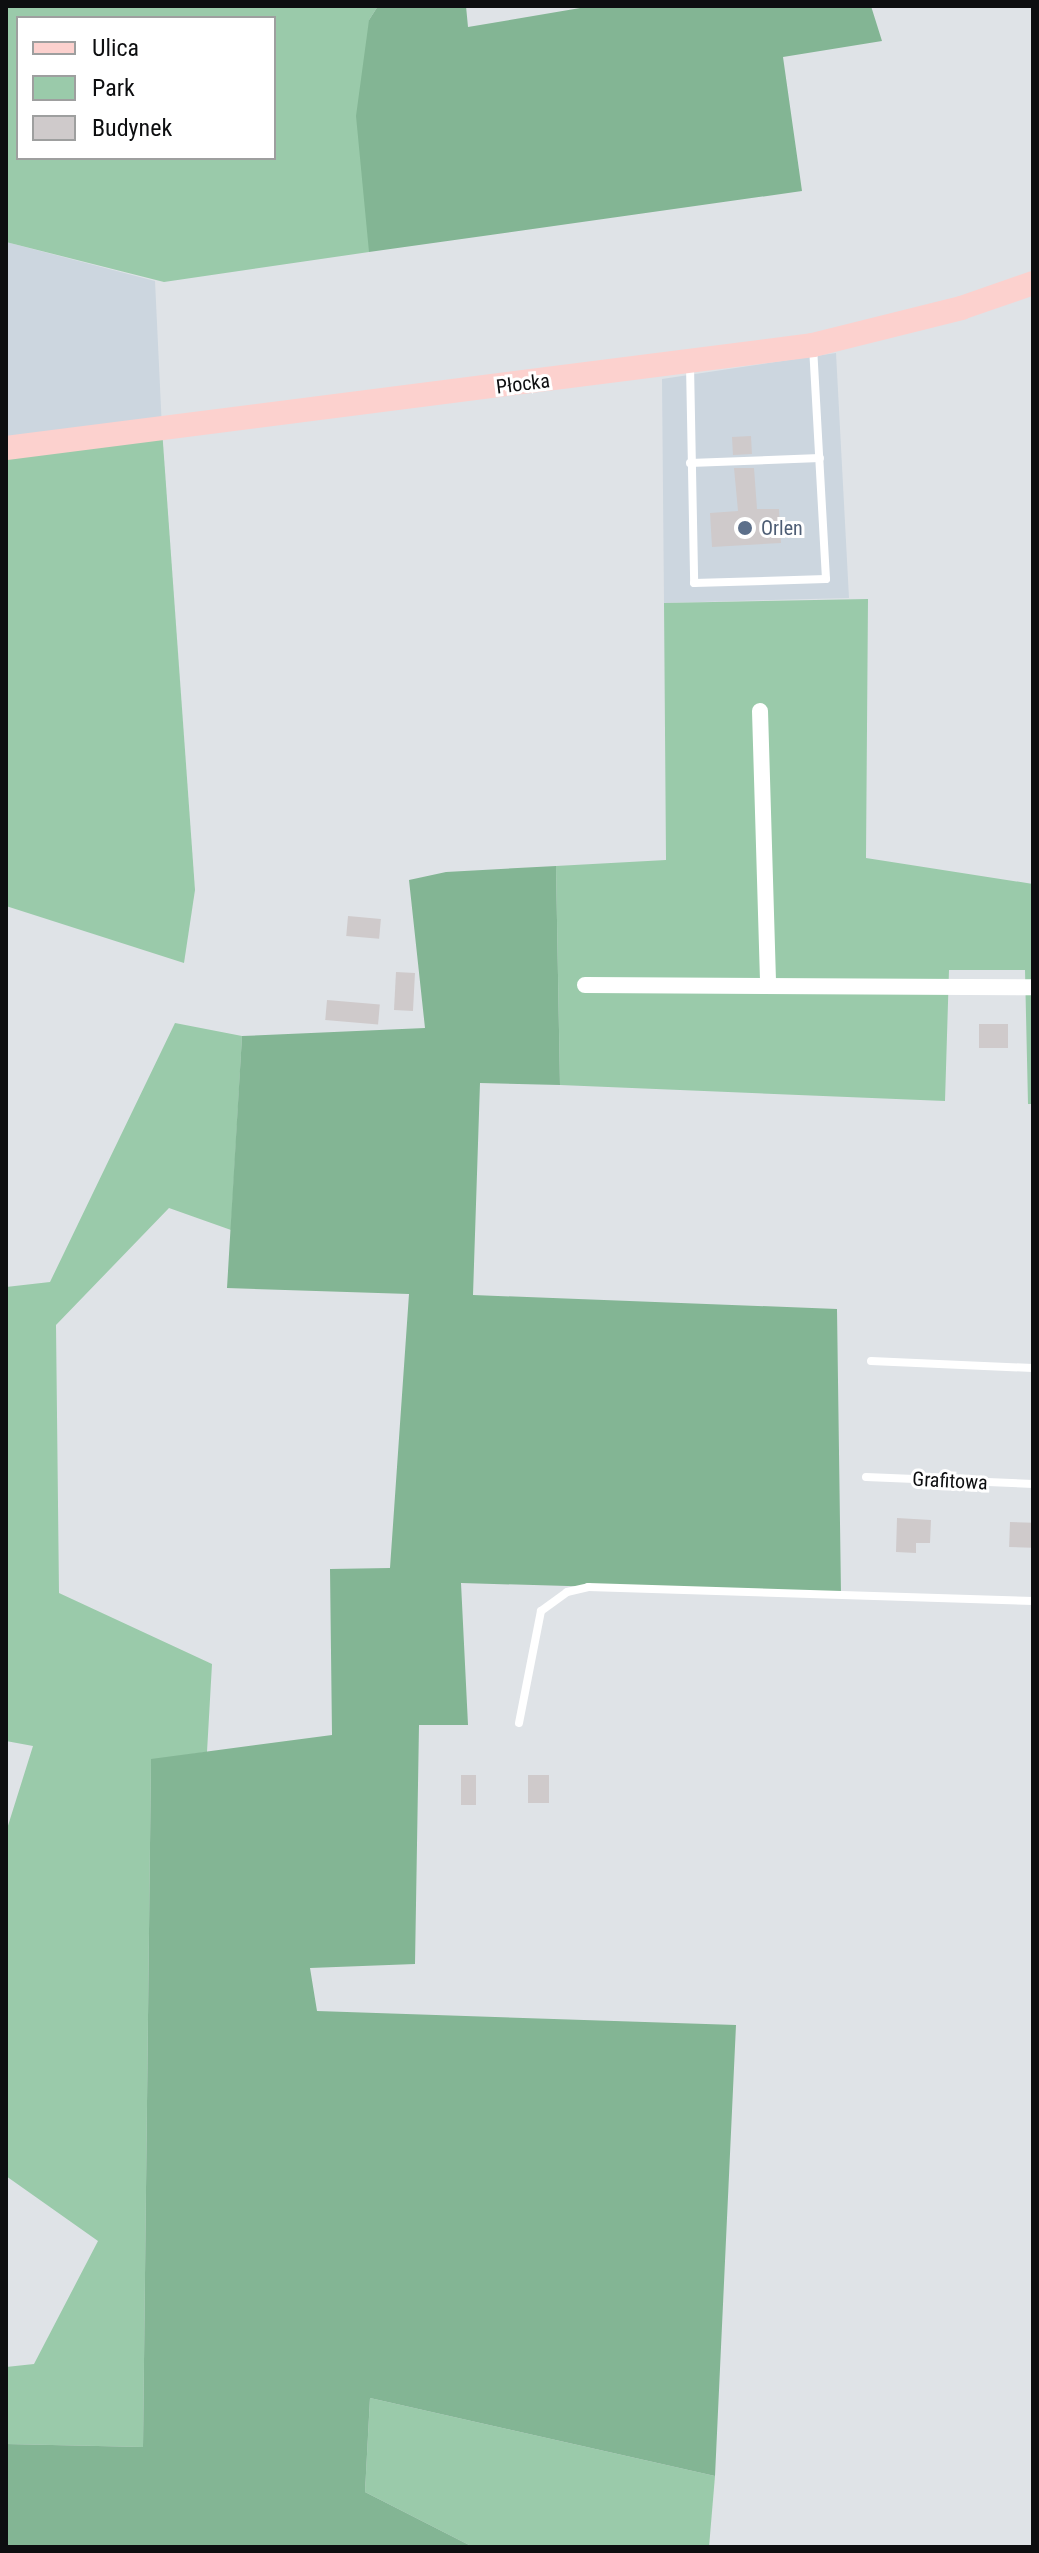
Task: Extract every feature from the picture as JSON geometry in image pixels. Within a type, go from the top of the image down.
[{"type":"main road","name":"Płocka","points":[[6,448],[690,365],[813,345],[961,308],[1033,283]]},
{"type":"street","points":[[760,711],[768,986]]},
{"type":"street","points":[[585,985],[1033,987]]},
{"type":"lane","points":[[690,365],[694,583],[826,579],[813,345]]},
{"type":"lane","points":[[690,463],[820,458]]},
{"type":"lane","points":[[871,1361],[1033,1368]]},
{"type":"lane","name":"Grafitowa","points":[[866,1477],[1033,1484]]},
{"type":"lane","points":[[519,1723],[541,1611],[567,1592],[588,1587],[1033,1601]]},
{"type":"shaded area","points":[[6,242],[155,281],[162,429],[6,448]]},
{"type":"shaded area","points":[[836,353],[849,598],[664,603],[662,379]]},
{"type":"green space","points":[[6,6],[378,6],[369,20],[369,252],[164,282],[6,242]]},
{"type":"green space","points":[[378,6],[466,6],[468,27],[592,6],[871,6],[882,41],[783,57],[802,191],[369,252],[356,116],[369,20]]},
{"type":"green space","points":[[162,429],[195,890],[184,963],[6,906],[6,448]]},
{"type":"green space","points":[[868,599],[866,858],[1033,884],[1033,1104],[1028,1104],[1025,970],[949,970],[945,1101],[560,1085],[556,866],[666,860],[664,603]]},
{"type":"green space","points":[[556,866],[560,1085],[480,1083],[473,1295],[837,1309],[841,1594],[461,1583],[468,1725],[419,1725],[415,1964],[310,1968],[317,2011],[736,2025],[715,2476],[370,2398],[365,2492],[473,2547],[6,2547],[6,2444],[143,2447],[151,1759],[332,1735],[330,1569],[390,1568],[409,1294],[227,1288],[242,1036],[425,1028],[409,880],[446,872]]},
{"type":"green space","points":[[175,1023],[242,1036],[231,1230],[169,1208],[56,1325],[59,1593],[212,1664],[207,1752],[151,1760],[143,2447],[6,2444],[6,2367],[34,2364],[98,2241],[6,2176],[6,1832],[33,1746],[6,1741],[6,1287],[50,1282]]},
{"type":"green space","points":[[370,2398],[715,2476],[709,2547],[473,2547],[365,2492]]},
{"type":"building","points":[[751,436],[752,454],[733,455],[732,437]]},
{"type":"building","name":"Orlen","points":[[734,468],[754,468],[757,509],[779,509],[781,543],[712,547],[710,513],[738,511]]},
{"type":"building","points":[[348,916],[381,919],[379,939],[346,936]]},
{"type":"building","points":[[396,972],[415,973],[413,1011],[394,1010]]},
{"type":"building","points":[[327,1000],[380,1005],[378,1025],[325,1020]]},
{"type":"building","points":[[979,1024],[1008,1024],[1008,1048],[979,1048]]},
{"type":"building","points":[[897,1518],[931,1520],[930,1543],[916,1543],[916,1553],[896,1552]]},
{"type":"building","points":[[1010,1522],[1033,1523],[1032,1548],[1009,1547]]},
{"type":"building","points":[[461,1775],[476,1775],[476,1805],[461,1805]]},
{"type":"building","points":[[528,1775],[549,1775],[549,1803],[528,1803]]},
{"type":"place","name":"Orlen","points":[[745,528]]}]
